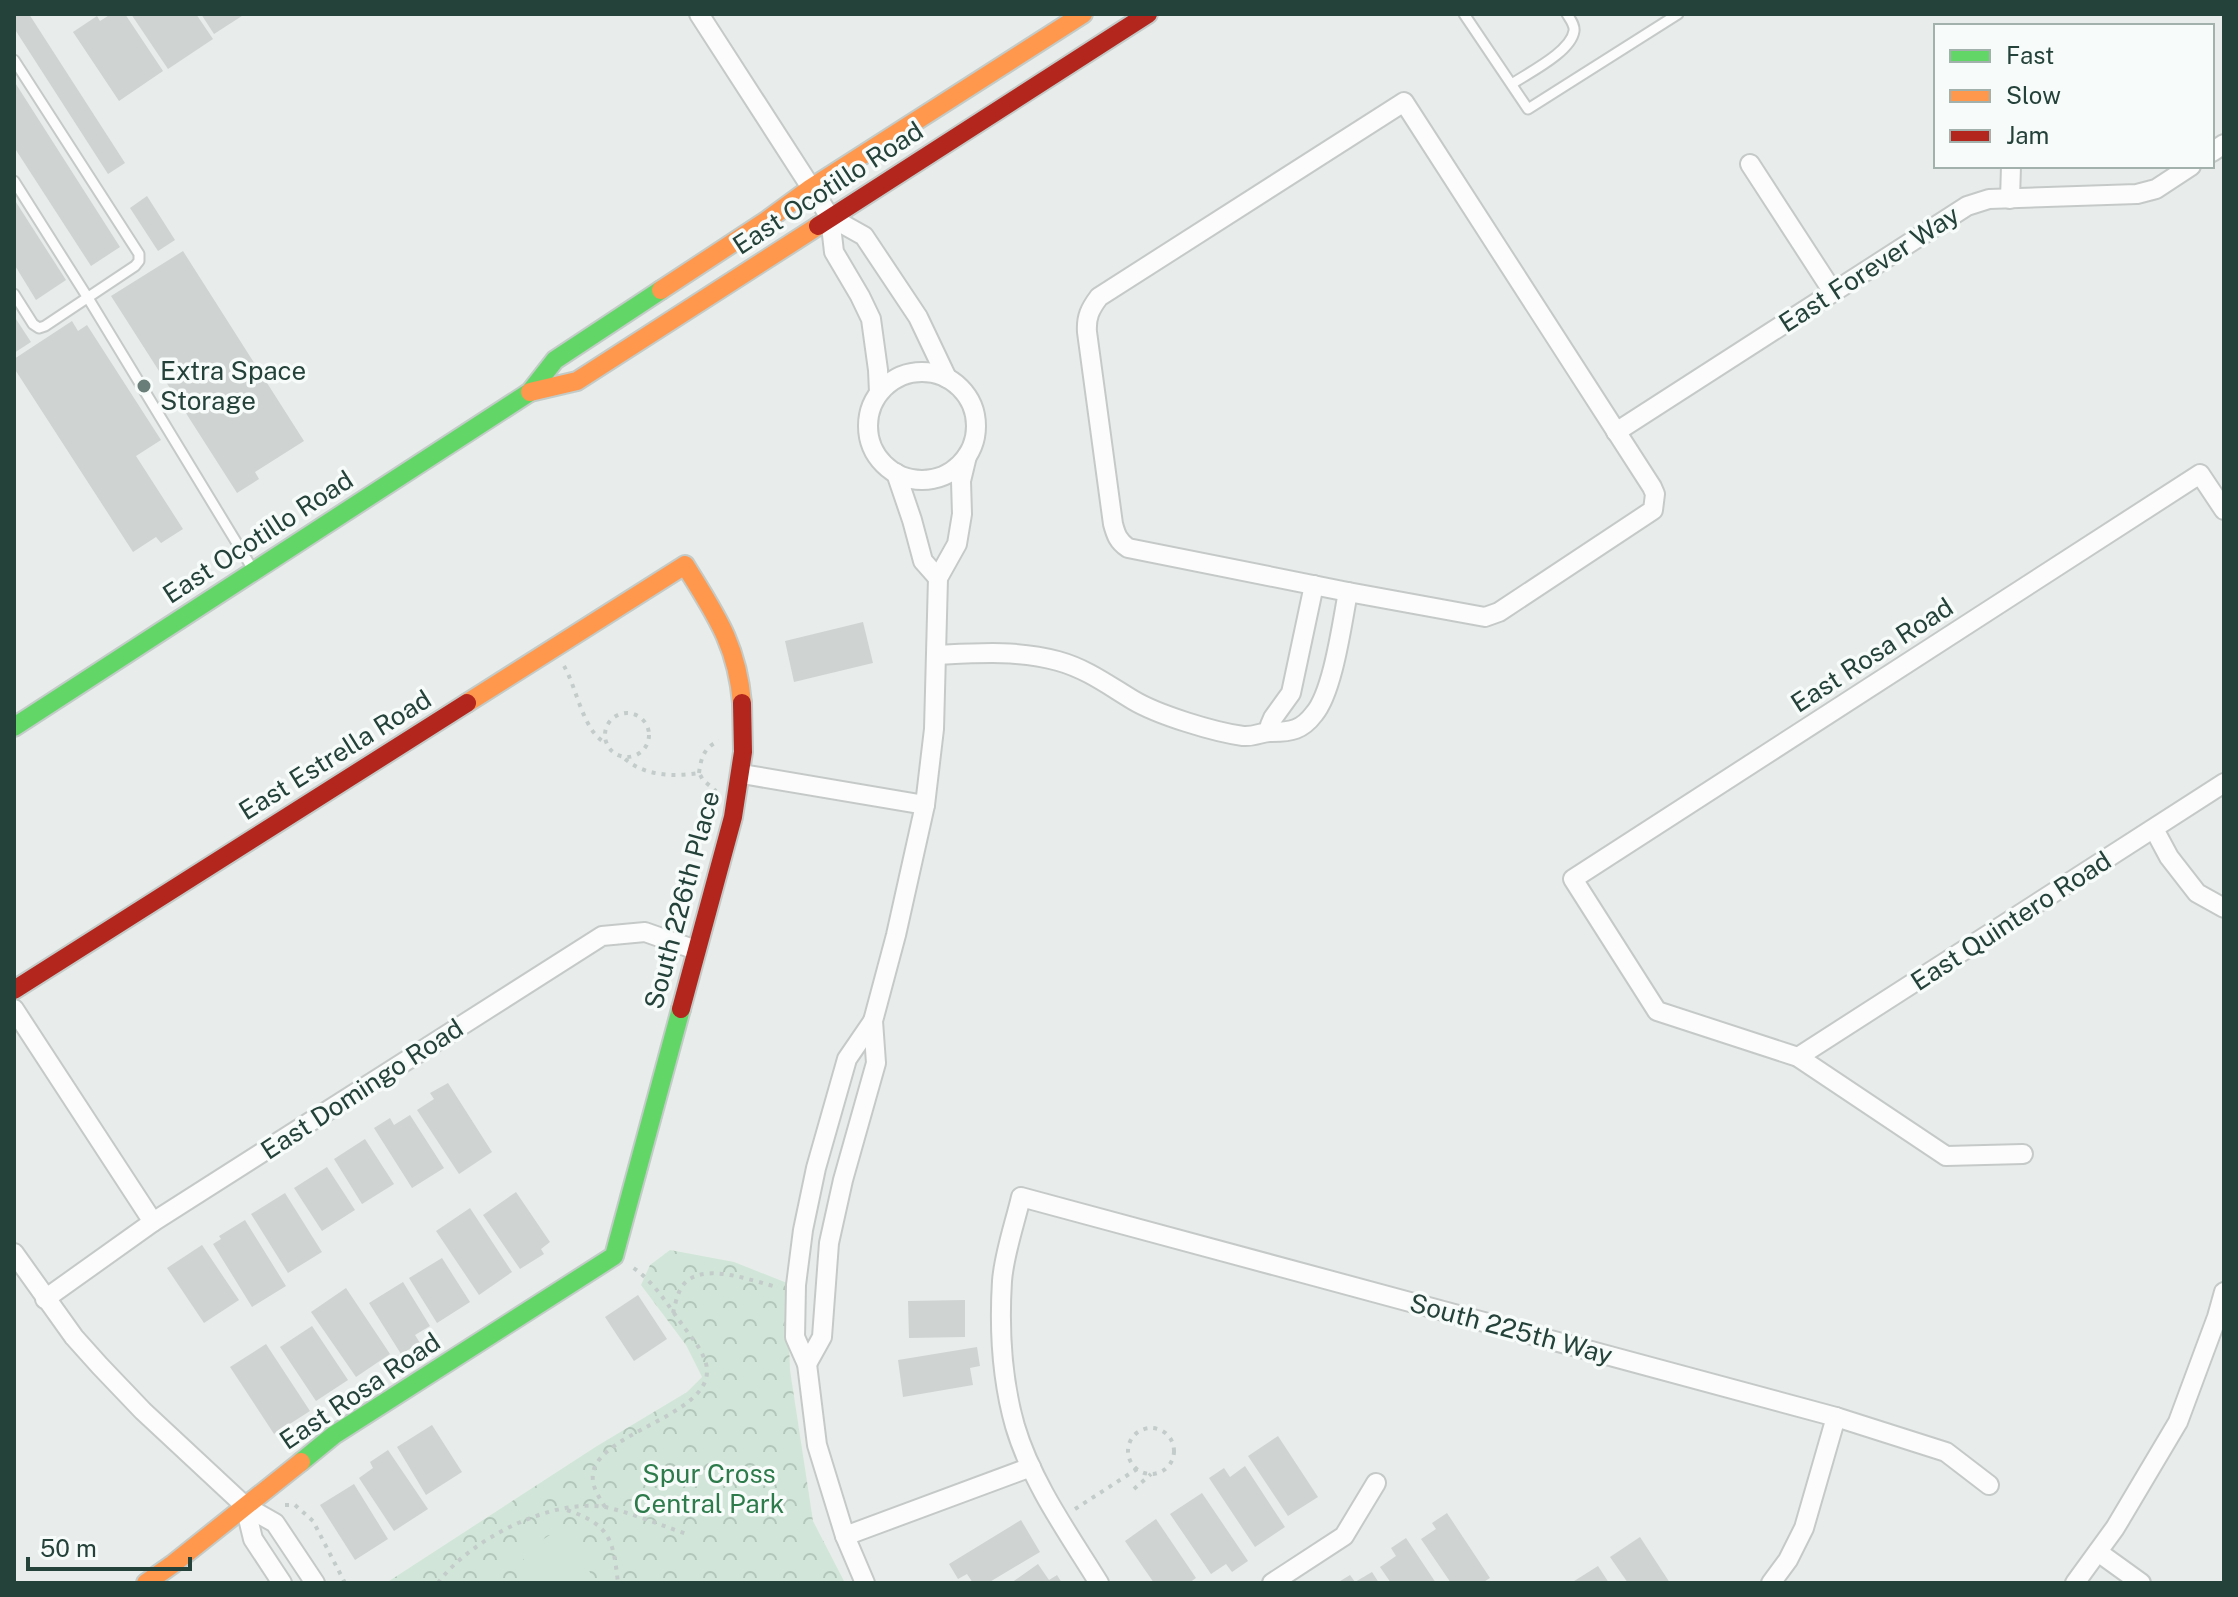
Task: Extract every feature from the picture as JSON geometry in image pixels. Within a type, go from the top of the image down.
[{"type":"street","points":[[699,14],[830,217],[834,252],[871,319],[879,392]]},
{"type":"street","name":"East Ocotillo Road","points":[[14,727],[530,392],[555,360],[811,188],[1083,14]]},
{"type":"street","name":"East Ocotillo Road","points":[[530,392],[577,381],[1148,14]]},
{"type":"street","points":[[1404,102],[1616,432],[1652,487],[1655,494],[1653,510],[1491,616],[1478,617],[1145,553],[1128,548],[1116,536],[1086,320],[1099,297],[1404,102]]},
{"type":"street","points":[[1750,164],[1833,292]]},
{"type":"street","points":[[2010,199],[2011,168]]},
{"type":"street","name":"East Forever Way","points":[[1616,432],[1967,206],[1989,199],[2147,193],[2188,168]]},
{"type":"street","points":[[830,217],[864,236],[918,317],[947,378]]},
{"type":"street","points":[[807,1364],[822,1337],[829,1243],[876,1063],[873,1021],[925,805],[934,729],[938,578],[957,544],[962,514],[961,481],[976,427],[969,399],[960,387],[947,378],[930,372],[911,373],[893,380],[879,392],[868,421],[869,437],[883,464],[911,479],[927,480],[956,468],[967,456]]},
{"type":"street","points":[[896,473],[923,561],[938,578]]},
{"type":"street","name":"East Rosa Road","points":[[1798,1057],[1657,1011],[1573,879],[2200,474],[2224,510]]},
{"type":"street","name":"East Estrella Road","points":[[14,990],[685,565]]},
{"type":"street","name":"South 226th Place","points":[[614,1256],[742,774],[743,692],[730,643],[685,565]]},
{"type":"street","points":[[1270,731],[1273,718],[1291,693],[1314,585]]},
{"type":"street","points":[[938,655],[1035,655],[1081,668],[1134,700],[1170,716],[1242,736],[1270,731],[1290,732],[1314,716],[1323,702],[1348,592]]},
{"type":"street","points":[[742,774],[925,805]]},
{"type":"street","name":"East Quintero Road","points":[[1798,1057],[2224,783]]},
{"type":"street","points":[[2154,829],[2169,857],[2197,893],[2224,908]]},
{"type":"street","name":"East Domingo Road","points":[[45,1299],[153,1222],[602,936],[645,932],[696,950]]},
{"type":"street","points":[[14,1009],[153,1222]]},
{"type":"street","points":[[865,1583],[845,1536],[817,1445],[807,1364],[795,1337],[796,1291],[803,1230],[816,1168],[847,1059],[873,1021]]},
{"type":"street","points":[[1798,1057],[1946,1156],[2023,1154]]},
{"type":"street","name":"South 225th Way","points":[[1031,1467],[1016,1427],[1003,1369],[1002,1278],[1021,1197],[1836,1417],[1946,1452],[1989,1485]]},
{"type":"street","points":[[14,1253],[74,1337],[143,1411],[245,1506],[275,1523],[315,1583]]},
{"type":"street","name":"East Rosa Road","points":[[146,1583],[334,1435],[614,1256]]},
{"type":"street","points":[[2075,1583],[2115,1528],[2178,1422],[2224,1292]]},
{"type":"street","points":[[1771,1583],[1788,1560],[1804,1528],[1836,1417]]},
{"type":"street","points":[[845,1536],[1031,1467],[1099,1583]]},
{"type":"street","points":[[1273,1583],[1344,1536],[1376,1483]]},
{"type":"street","points":[[245,1506],[253,1539],[282,1583]]},
{"type":"street","points":[[2098,1552],[2141,1583]]},
{"type":"lane","points":[[1464,14],[1528,109],[1678,14]]},
{"type":"lane","points":[[1512,84],[1563,50],[1574,33],[1567,14]]},
{"type":"lane","points":[[14,60],[139,254],[135,266],[39,328],[33,324],[14,294]]},
{"type":"lane","points":[[14,181],[254,571]]},
{"type":"path","points":[[552,648],[572,681],[590,727],[606,743]]},
{"type":"path","points":[[623,758],[635,757],[650,740],[649,728],[642,718],[631,713],[620,714],[610,720],[605,731],[606,743],[612,753],[630,764],[661,775],[699,773]]},
{"type":"path","points":[[737,799],[710,787],[699,773],[702,756],[711,744],[744,738]]},
{"type":"path","points":[[605,1507],[593,1486],[592,1474],[596,1465],[619,1443],[682,1406],[702,1388],[707,1373],[705,1359],[651,1284],[614,1256]]},
{"type":"path","points":[[673,1313],[680,1289],[686,1281],[700,1273],[725,1274],[796,1291]]},
{"type":"path","points":[[1150,1427],[1163,1431],[1172,1440],[1175,1453],[1170,1465],[1159,1473],[1151,1474],[1137,1469],[1128,1456],[1129,1443],[1138,1432],[1150,1427]]},
{"type":"path","points":[[1059,1519],[1137,1469]]},
{"type":"path","points":[[1134,1489],[1151,1474]]},
{"type":"path","points":[[275,1523],[283,1505],[295,1505],[313,1521],[345,1583]]},
{"type":"path","points":[[438,1583],[477,1545],[502,1530],[522,1521],[565,1510],[605,1507],[687,1534]]},
{"type":"path","points":[[565,1510],[590,1518],[606,1533],[614,1550],[618,1583]]},
{"type":"green space","name":"Spur Cross Central Park","points":[[670,1250],[734,1262],[787,1283],[790,1370],[813,1521],[845,1583],[386,1583],[597,1446],[687,1392],[702,1377],[686,1345],[641,1285],[650,1265]]},
{"type":"green space","points":[[561,1528],[597,1583],[539,1583],[520,1554]]},
{"type":"building","points":[[14,14],[29,14],[125,163],[108,174],[14,28]]},
{"type":"building","points":[[111,14],[125,14],[163,71],[119,101],[73,32],[97,16],[100,21]]},
{"type":"building","points":[[131,14],[196,14],[213,39],[168,69]]},
{"type":"building","points":[[201,14],[245,14],[214,34]]},
{"type":"building","points":[[14,81],[120,247],[91,266],[14,147]]},
{"type":"building","points":[[147,196],[175,240],[158,251],[130,208]]},
{"type":"building","points":[[14,199],[66,280],[36,300],[14,264]]},
{"type":"building","points":[[183,251],[304,441],[255,472],[259,479],[237,493],[111,296]]},
{"type":"building","points":[[14,316],[31,342],[14,353]]},
{"type":"building","points":[[72,321],[78,331],[87,325],[161,440],[136,456],[183,529],[161,543],[156,537],[133,552],[14,368],[14,359]]},
{"type":"building","points":[[863,622],[873,663],[794,682],[785,641]]},
{"type":"building","points":[[448,1083],[492,1152],[459,1174],[417,1110],[434,1099],[430,1093]]},
{"type":"building","points":[[410,1115],[444,1168],[412,1188],[374,1128],[390,1118],[394,1125]]},
{"type":"building","points":[[365,1139],[394,1184],[362,1204],[334,1159]]},
{"type":"building","points":[[327,1167],[355,1210],[322,1231],[294,1188]]},
{"type":"building","points":[[516,1192],[550,1242],[541,1249],[544,1254],[520,1269],[483,1215]]},
{"type":"building","points":[[285,1193],[322,1252],[288,1273],[251,1214]]},
{"type":"building","points":[[470,1208],[512,1272],[479,1295],[436,1231]]},
{"type":"building","points":[[245,1220],[286,1286],[252,1307],[213,1244],[221,1239],[219,1236]]},
{"type":"building","points":[[202,1245],[239,1300],[204,1323],[167,1268]]},
{"type":"building","points":[[442,1258],[470,1302],[437,1323],[409,1278]]},
{"type":"building","points":[[403,1282],[430,1326],[415,1335],[420,1343],[401,1354],[369,1303]]},
{"type":"building","points":[[346,1288],[390,1354],[356,1377],[311,1312]]},
{"type":"building","points":[[638,1295],[667,1339],[634,1361],[605,1317]]},
{"type":"building","points":[[965,1300],[965,1337],[909,1338],[908,1301]]},
{"type":"building","points":[[312,1326],[348,1380],[316,1401],[280,1347]]},
{"type":"building","points":[[266,1344],[310,1411],[274,1434],[230,1367]]},
{"type":"building","points":[[977,1347],[980,1366],[970,1368],[973,1385],[903,1397],[898,1360]]},
{"type":"building","points":[[432,1425],[462,1472],[426,1495],[397,1447]]},
{"type":"building","points":[[1278,1436],[1318,1497],[1288,1516],[1248,1456]]},
{"type":"building","points":[[388,1450],[428,1509],[394,1531],[359,1478],[373,1468],[370,1462]]},
{"type":"building","points":[[1245,1466],[1285,1527],[1255,1547],[1209,1478],[1224,1468],[1230,1477]]},
{"type":"building","points":[[354,1484],[388,1539],[355,1560],[320,1505]]},
{"type":"building","points":[[1202,1493],[1248,1561],[1232,1572],[1226,1564],[1211,1574],[1170,1514]]},
{"type":"building","points":[[1447,1513],[1490,1578],[1482,1583],[1451,1583],[1421,1539],[1436,1529],[1432,1523]]},
{"type":"building","points":[[1156,1519],[1196,1578],[1189,1583],[1154,1583],[1125,1541]]},
{"type":"building","points":[[1021,1520],[1040,1552],[988,1583],[973,1583],[967,1574],[958,1579],[949,1564]]},
{"type":"building","points":[[1640,1537],[1670,1583],[1628,1583],[1610,1557]]},
{"type":"building","points":[[1406,1538],[1436,1583],[1391,1583],[1380,1567],[1396,1556],[1391,1548]]},
{"type":"building","points":[[1038,1564],[1049,1580],[1057,1575],[1062,1583],[1011,1583]]},
{"type":"building","points":[[1598,1566],[1609,1583],[1571,1583]]},
{"type":"building","points":[[1372,1572],[1379,1583],[1337,1583],[1350,1575],[1355,1582]]},
{"type":"traffic: fast","points":[[14,727],[530,392],[555,360],[661,290]]},
{"type":"traffic: fast","points":[[301,1462],[334,1435],[614,1256],[681,1009]]},
{"type":"traffic: slow","points":[[661,290],[811,188],[1083,14]]},
{"type":"traffic: slow","points":[[530,392],[577,381],[818,226]]},
{"type":"traffic: slow","points":[[467,703],[685,565],[730,646],[742,703]]},
{"type":"traffic: slow","points":[[146,1583],[301,1462]]},
{"type":"traffic: jam","points":[[818,226],[1148,14]]},
{"type":"traffic: jam","points":[[14,990],[467,703]]},
{"type":"traffic: jam","points":[[681,1009],[733,817],[743,752],[742,703]]},
{"type":"place","name":"Extra Space Storage","points":[[144,386]]}]
